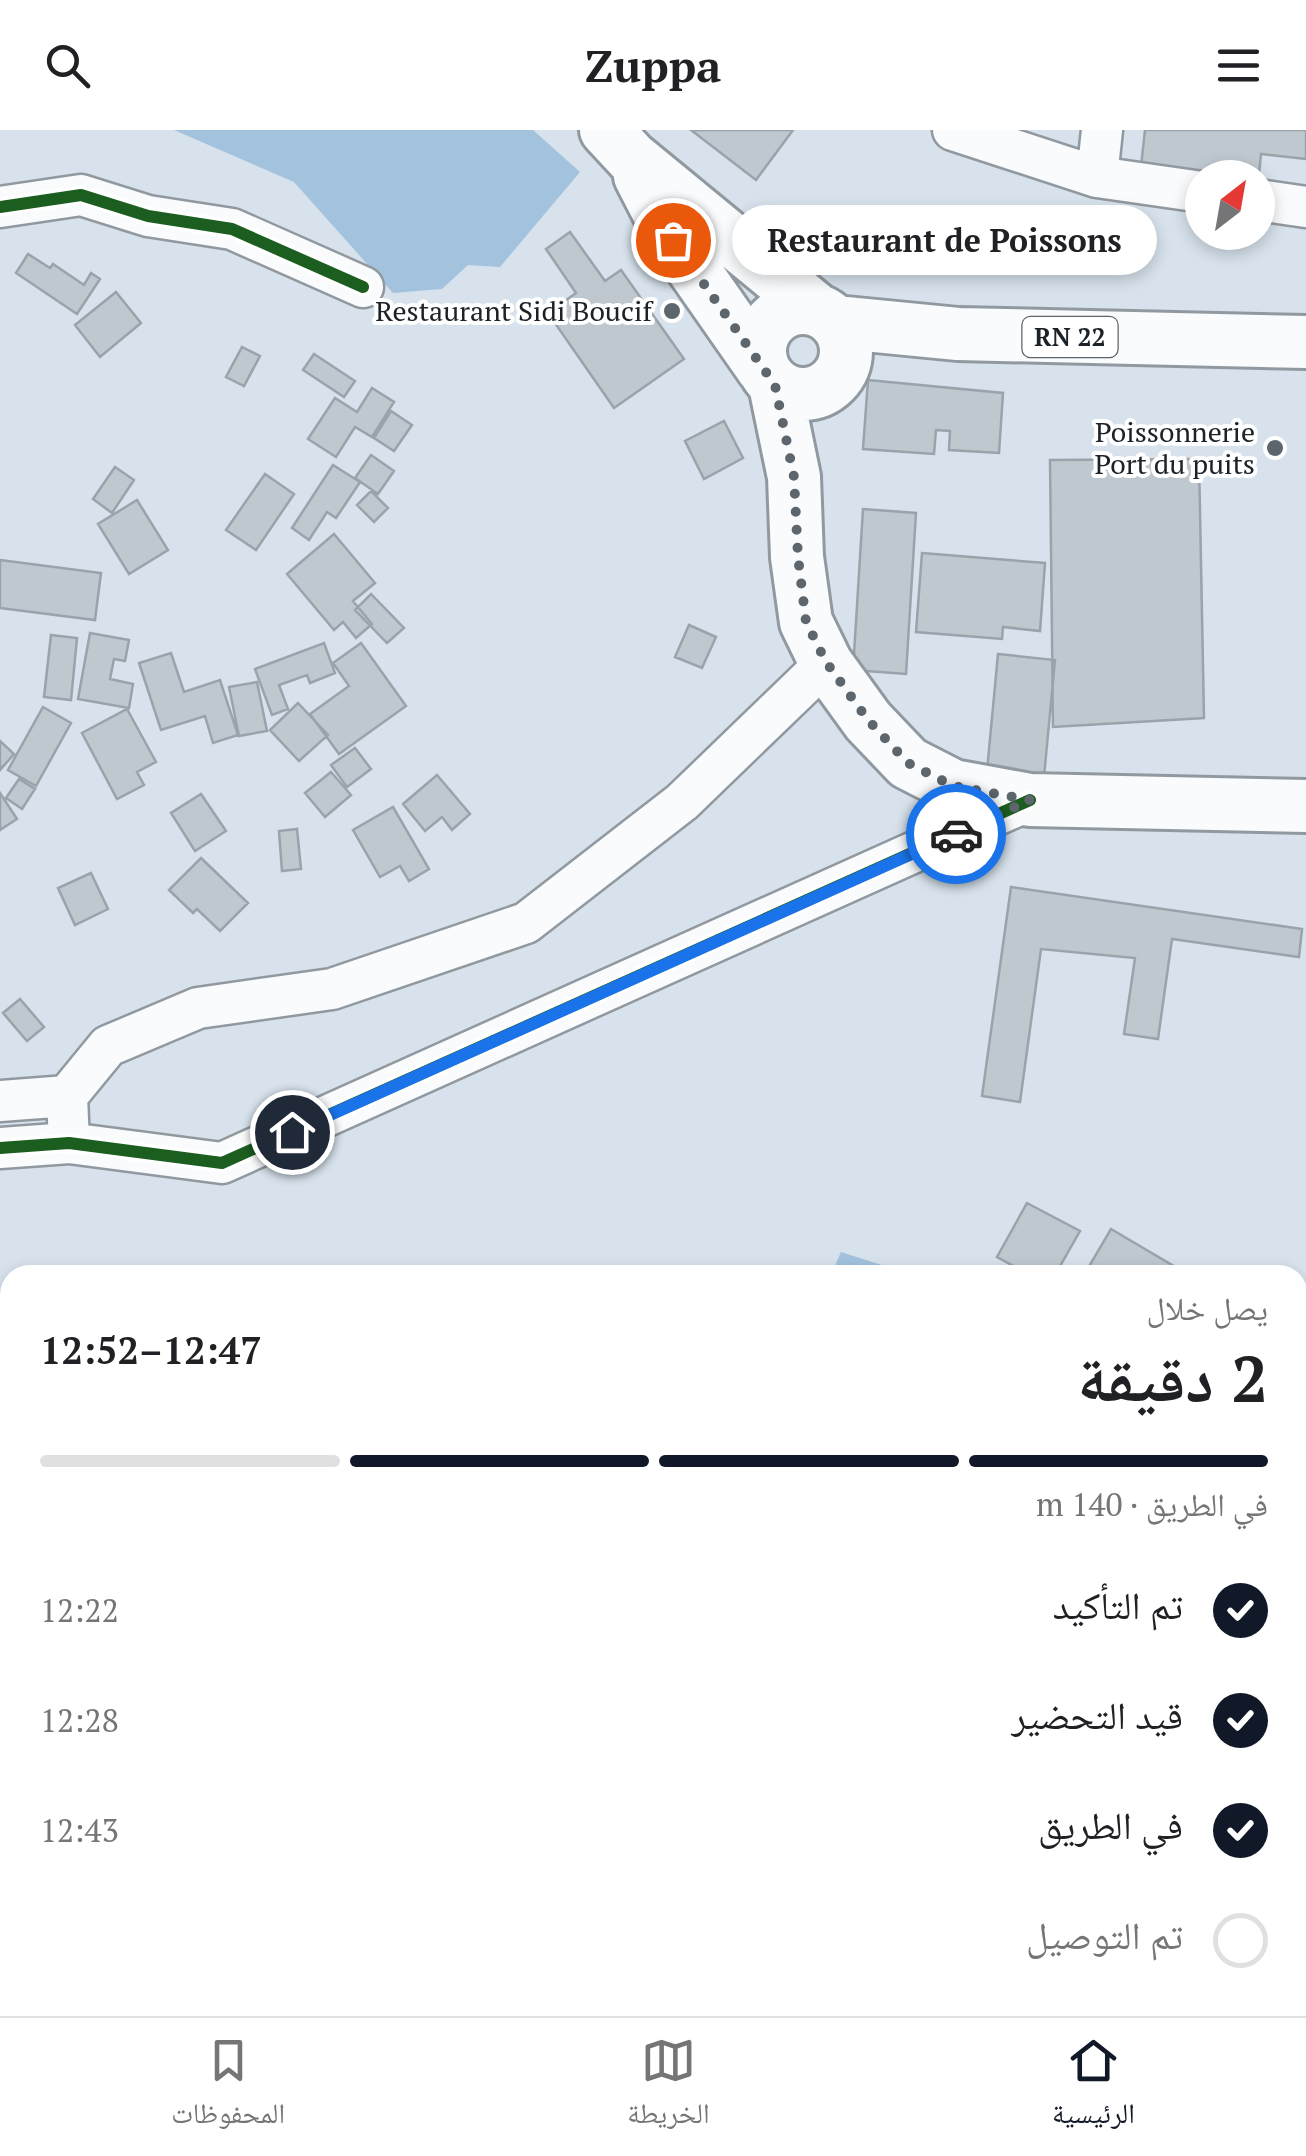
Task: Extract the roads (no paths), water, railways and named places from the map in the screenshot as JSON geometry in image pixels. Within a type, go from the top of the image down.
[{"type":"main road","points":[[618,143],[826,316],[843,334],[845,363],[839,376],[816,393],[802,395],[769,377],[673,240],[618,143]]},
{"type":"main road","points":[[826,316],[788,310],[776,317],[761,341],[794,477],[806,622],[826,662],[868,720],[908,763],[953,786],[1030,800],[1306,806]]},
{"type":"main road","name":"RN 22","points":[[826,316],[958,334],[1306,342]]},
{"type":"street","points":[[953,130],[1097,177],[1185,190]]},
{"type":"street","points":[[1097,177],[1102,130]]},
{"type":"street","points":[[0,207],[80,195],[148,216],[232,229],[363,287]]},
{"type":"street","points":[[1275,202],[1306,206]]},
{"type":"street","points":[[69,1144],[67,1096],[108,1046],[198,1008],[332,989],[526,923],[682,802],[826,662]]},
{"type":"street","points":[[0,1148],[69,1144],[222,1163],[1030,800]]},
{"type":"street","points":[[0,1101],[67,1096]]},
{"type":"place","name":"Restaurant de Poissons","points":[[673,240]]},
{"type":"place","name":"Restaurant Sidi Boucif","points":[[672,311]]},
{"type":"place","name":"Poissonnerie Port du puits","points":[[1275,448]]}]
